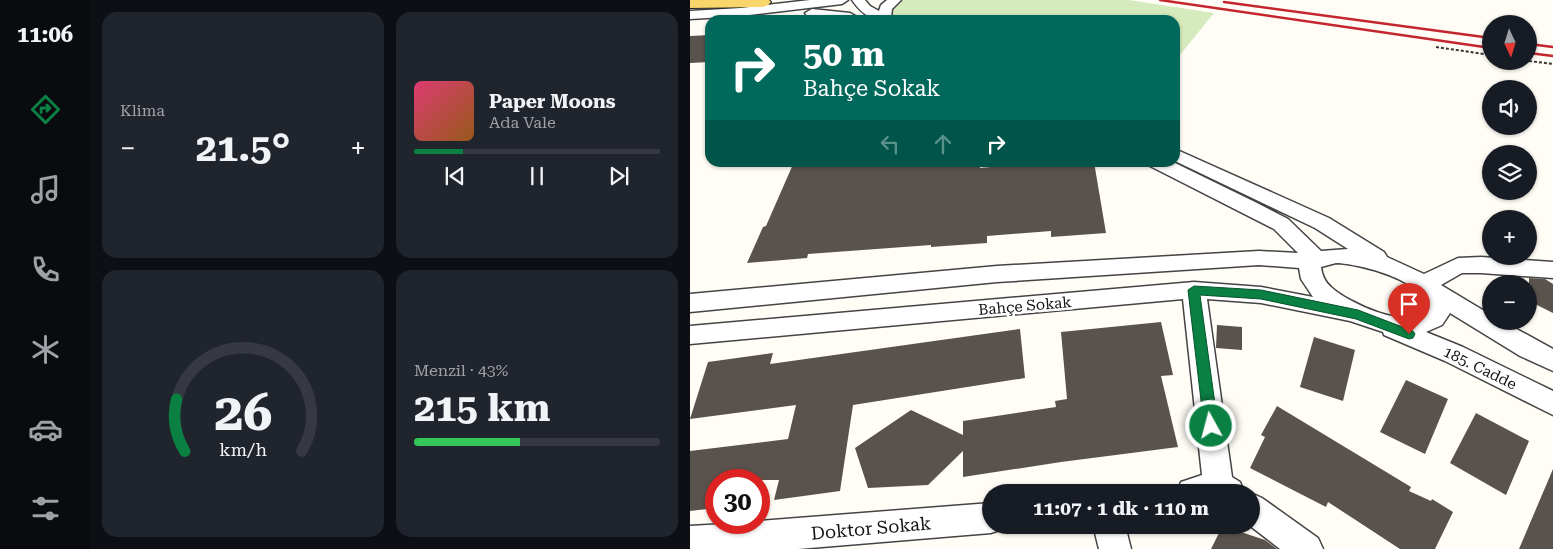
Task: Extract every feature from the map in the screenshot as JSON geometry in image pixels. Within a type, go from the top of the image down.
[{"type":"main road","points":[[690,4],[760,6]]},
{"type":"street","points":[[690,15],[790,0]]},
{"type":"street","points":[[690,8],[760,6],[838,0],[841,12],[846,15]]},
{"type":"street","points":[[858,0],[865,8],[877,15]]},
{"type":"street","points":[[885,15],[886,8],[895,0]]},
{"type":"street","points":[[760,6],[829,15]]},
{"type":"street","points":[[1180,156],[1322,223],[1389,266],[1428,287],[1529,349],[1553,361]]},
{"type":"street","points":[[1168,167],[1250,206],[1281,224],[1314,261]]},
{"type":"street","points":[[691,337],[697,302],[997,274],[1259,258],[1314,261],[1330,256],[1346,256],[1389,266]]},
{"type":"street","points":[[1314,261],[1309,265],[1308,271],[1319,290],[1337,304],[1368,318],[1399,326],[1418,325],[1432,321],[1440,309],[1439,301],[1428,287]]},
{"type":"street","points":[[1428,287],[1458,266],[1481,265],[1553,270]]},
{"type":"street","points":[[1194,290],[1212,484]]},
{"type":"street","name":"Bahçe Sokak","points":[[691,337],[1194,290],[1261,295],[1368,318]]},
{"type":"street","name":"185. Cadde","points":[[1368,318],[1454,354],[1553,404]]},
{"type":"street","points":[[1260,515],[1307,549]]},
{"type":"street","name":"Doktor Sokak","points":[[690,542],[982,519]]},
{"type":"street","points":[[1111,534],[1115,549]]},
{"type":"path","points":[[1436,47],[1482,54]]},
{"type":"path","points":[[1538,62],[1553,64]]},
{"type":"green space","points":[[896,0],[1129,0],[1214,13],[1180,55],[1180,15],[892,15],[890,8]]},
{"type":"building","points":[[705,35],[705,62],[690,63],[690,36]]},
{"type":"building","points":[[792,167],[1095,167],[1106,233],[1051,237],[1051,231],[987,236],[987,243],[808,254],[807,258],[747,263],[763,227],[766,226]]},
{"type":"building","points":[[1537,278],[1545,279],[1553,284],[1553,313],[1537,305]]},
{"type":"building","points":[[1161,322],[1173,375],[1161,376],[1178,447],[963,477],[963,451],[928,485],[868,488],[855,448],[911,410],[963,435],[963,421],[1056,407],[1055,401],[1067,399],[1061,332]]},
{"type":"building","points":[[1217,325],[1242,327],[1242,350],[1216,348]]},
{"type":"building","points":[[1020,329],[1025,378],[853,405],[840,491],[774,500],[779,480],[770,480],[770,469],[705,469],[705,509],[690,511],[690,451],[788,439],[796,405],[690,419],[708,362],[773,353],[770,364]]},
{"type":"building","points":[[1314,337],[1355,350],[1343,401],[1300,387]]},
{"type":"building","points":[[1406,380],[1448,399],[1425,454],[1380,432]]},
{"type":"building","points":[[1277,406],[1411,487],[1409,491],[1431,501],[1432,499],[1453,512],[1435,549],[1400,549],[1328,502],[1326,507],[1250,468],[1265,437],[1261,435]]},
{"type":"building","points":[[1476,413],[1529,441],[1506,495],[1450,463]]},
{"type":"building","points":[[1553,469],[1553,549],[1519,549]]},
{"type":"building","points":[[1218,534],[1247,534],[1265,540],[1277,549],[1211,549]]},
{"type":"railway","points":[[1160,0],[1482,47]]},
{"type":"railway","points":[[1224,2],[1482,37]]},
{"type":"railway","points":[[1538,45],[1553,47]]},
{"type":"railway","points":[[1538,54],[1553,56]]},
{"type":"route","points":[[1211,426],[1194,290],[1261,295],[1319,306],[1358,314],[1409,334]]}]
